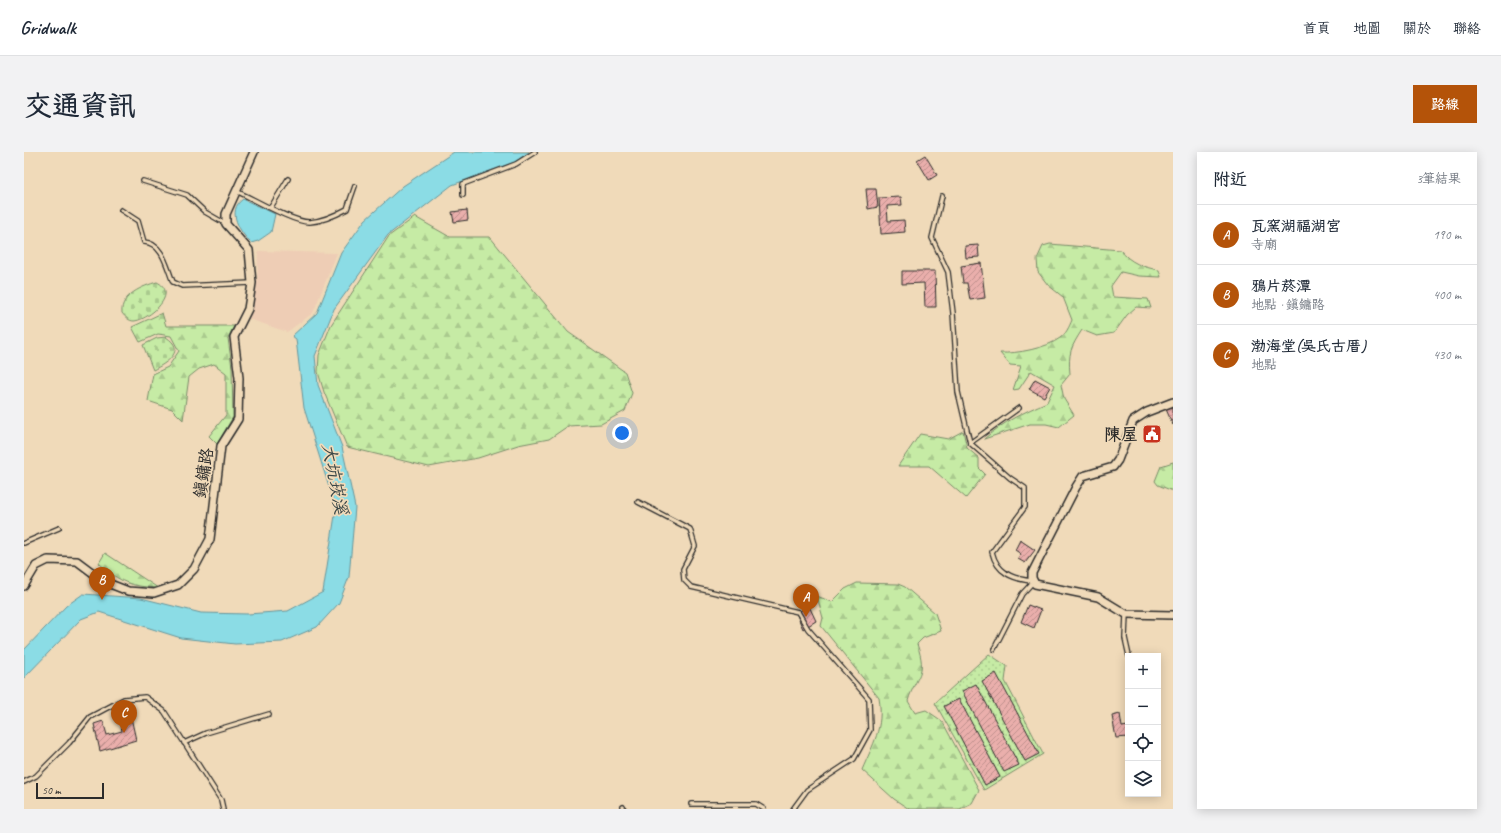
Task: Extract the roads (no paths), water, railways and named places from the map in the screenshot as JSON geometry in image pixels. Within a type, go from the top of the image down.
[{"type":"street","points":[[226,224],[226,214],[254,152]]},
{"type":"street","name":"鎮鏞路","points":[[24,586],[36,566],[48,560],[77,561],[105,582],[128,591],[154,593],[178,585],[194,569],[210,539],[221,446],[238,419],[239,378],[234,337],[248,308],[252,283],[249,250],[226,224]]},
{"type":"street","points":[[1173,402],[1147,412],[1133,421],[1118,460],[1113,467],[1083,476],[1032,574],[1035,584],[1098,597],[1126,614],[1173,615]]},
{"type":"lane","points":[[463,195],[463,184],[516,164],[535,152]]},
{"type":"lane","points":[[271,207],[288,179]]},
{"type":"lane","points":[[143,180],[187,195],[204,212],[226,224]]},
{"type":"lane","points":[[236,191],[297,220],[309,222],[335,216],[348,209],[355,186]]},
{"type":"lane","points":[[942,196],[932,238],[948,272],[953,313],[958,392],[970,443],[1010,478],[1025,488],[1025,507],[992,552],[994,562],[1015,579],[1034,582]]},
{"type":"lane","points":[[121,210],[138,221],[144,242],[149,242],[159,248],[173,282],[182,286],[252,283]]},
{"type":"lane","points":[[970,443],[1019,408]]},
{"type":"lane","points":[[638,502],[690,529],[695,546],[683,569],[684,580],[691,587],[798,612],[808,629],[869,699],[870,730],[854,759],[807,790],[793,809]]},
{"type":"lane","points":[[24,543],[59,528]]},
{"type":"lane","points":[[994,649],[1022,594],[1034,582]]},
{"type":"lane","points":[[1126,614],[1125,638],[1128,653]]},
{"type":"lane","points":[[24,782],[36,776],[69,743],[90,717],[124,699],[145,697],[164,711],[221,800],[223,809]]},
{"type":"lane","points":[[184,743],[206,733],[269,714]]},
{"type":"lane","points":[[691,804],[756,804],[764,809]]},
{"type":"water","name":"大坑崁溪","points":[[454,152],[529,152],[515,162],[452,185],[388,235],[334,309],[315,356],[318,385],[342,447],[355,507],[349,577],[339,603],[317,627],[282,642],[235,644],[181,638],[99,612],[81,619],[24,678],[24,650],[66,606],[83,594],[141,598],[201,613],[248,614],[288,611],[323,592],[336,509],[304,408],[296,339],[292,336],[317,313],[341,253],[365,220],[403,186]]},
{"type":"water","points":[[243,199],[275,214],[271,232],[258,241],[251,243],[236,221],[236,209],[238,204]]},
{"type":"place","name":"陳屋","points":[[1152,434]]},
{"type":"place","name":"鴉片菸潭","points":[[102,600]]},
{"type":"place","name":"瓦窯湖福湖宮","points":[[806,617]]},
{"type":"place","name":"渤海堂(吳氏古厝)","points":[[124,733]]}]
